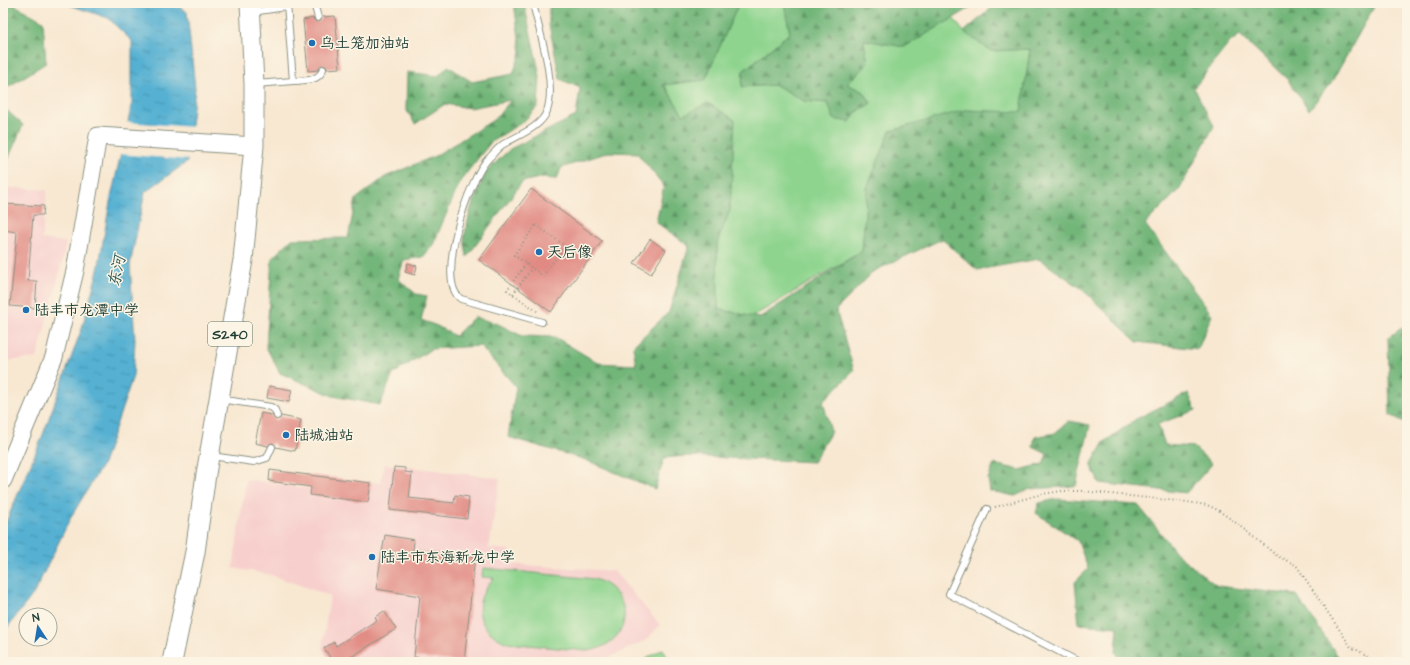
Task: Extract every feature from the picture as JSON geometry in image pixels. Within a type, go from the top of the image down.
[{"type":"main road","name":"S240","points":[[172,662],[195,552],[209,455],[243,260],[254,146],[254,84],[250,8]]},
{"type":"street","points":[[3,480],[54,357],[74,271],[98,136],[200,144],[254,146]]},
{"type":"lane","points":[[314,3],[318,18]]},
{"type":"lane","points":[[533,3],[550,84],[550,101],[546,113],[539,122],[500,147],[487,160],[474,179],[458,222],[453,255],[452,275],[456,296],[461,299],[540,321]]},
{"type":"lane","points":[[250,8],[279,8],[288,4],[293,81]]},
{"type":"lane","points":[[254,84],[315,79],[320,76],[323,70]]},
{"type":"lane","points":[[219,399],[271,407],[275,410],[277,416]]},
{"type":"lane","points":[[209,455],[257,462],[267,458],[272,447]]},
{"type":"lane","points":[[987,510],[949,594],[1080,662]]},
{"type":"path","points":[[536,225],[565,246],[543,276],[526,264],[514,255],[536,225]]},
{"type":"path","points":[[526,264],[507,290],[540,314],[540,321]]},
{"type":"path","points":[[513,294],[532,268]]},
{"type":"path","points":[[987,510],[1042,494],[1062,491],[1082,491],[1207,505],[1218,510],[1246,530],[1277,556],[1296,565],[1351,647],[1380,662]]},
{"type":"shaded area","name":"陆丰市龙潭中学","points":[[3,187],[47,190],[42,239],[66,242],[62,263],[37,358],[3,361]]},
{"type":"shaded area","name":"陆丰市东海新龙中学","points":[[384,464],[500,478],[489,548],[510,550],[509,564],[614,571],[660,625],[646,640],[600,662],[329,662],[322,648],[330,596],[271,575],[233,568],[246,479],[306,488],[309,474],[381,483]]},
{"type":"green space","points":[[3,3],[11,3],[43,21],[46,63],[3,90]]},
{"type":"green space","points":[[514,3],[524,3],[540,76],[538,106],[524,121],[491,142],[461,180],[433,245],[423,257],[404,260],[398,279],[416,294],[427,296],[421,320],[437,326],[455,336],[474,317],[498,324],[522,336],[555,337],[598,363],[636,365],[633,346],[669,312],[689,246],[656,222],[664,186],[637,153],[609,152],[561,168],[557,179],[539,178],[522,182],[467,257],[464,238],[471,208],[486,172],[510,149],[576,116],[580,88],[560,79],[549,25],[549,8],[557,3],[739,3],[705,80],[664,85],[683,115],[708,103],[735,120],[730,210],[717,243],[718,309],[759,318],[862,251],[867,188],[890,131],[965,110],[1021,112],[1030,49],[991,51],[964,32],[996,3],[1376,3],[1333,80],[1309,110],[1288,80],[1240,35],[1230,42],[1194,88],[1214,126],[1179,190],[1145,224],[1212,315],[1198,349],[1137,342],[1081,288],[1039,259],[977,270],[942,239],[874,271],[836,310],[854,371],[823,401],[831,432],[813,462],[686,456],[664,458],[655,489],[583,459],[508,437],[516,387],[480,346],[431,349],[393,374],[380,405],[333,396],[280,373],[266,347],[272,258],[292,239],[348,238],[356,199],[385,177],[435,156],[495,119],[511,100],[470,108],[445,104],[415,124],[406,109],[407,72],[438,76],[448,66],[472,82],[513,74],[521,52]]},
{"type":"green space","points":[[739,3],[784,3],[790,33],[743,71],[742,87],[776,85],[804,101],[828,103],[834,119],[850,122],[855,113],[871,103],[864,92],[846,84],[864,39],[904,47],[953,18],[964,32],[991,51],[1030,49],[1021,113],[965,110],[867,188],[862,251],[752,317],[718,309],[717,243],[730,210],[683,115],[664,84],[705,80]]},
{"type":"green space","points":[[784,3],[979,3],[904,47],[864,40],[868,63],[847,84],[864,92],[871,103],[855,113],[850,122],[834,119],[828,103],[804,101],[776,85],[742,87],[743,71],[790,33]]},
{"type":"green space","points":[[3,107],[23,125],[3,171]]},
{"type":"green space","points":[[1407,324],[1407,423],[1390,415],[1388,338]]},
{"type":"green space","points":[[1188,393],[1196,410],[1158,424],[1165,445],[1194,447],[1212,464],[1186,493],[1099,483],[1091,465],[1104,442],[1136,419]]},
{"type":"green space","points":[[1069,421],[1090,425],[1076,486],[1030,489],[1015,496],[990,491],[988,479],[994,464],[1020,470],[1043,464],[1047,454],[1033,447],[1035,437],[1055,433]]},
{"type":"green space","points":[[1057,499],[1138,505],[1179,556],[1217,586],[1296,595],[1342,662],[1121,662],[1116,652],[1118,627],[1079,624],[1075,582],[1088,569],[1078,541],[1036,513],[1039,503]]},
{"type":"green space","points":[[483,568],[595,579],[609,586],[618,596],[623,607],[624,619],[621,630],[613,639],[602,647],[587,651],[508,643],[497,638],[489,631],[483,624],[480,615],[479,606],[482,597],[486,587],[494,578],[482,577]]},
{"type":"green space","points":[[663,649],[670,662],[641,662]]},
{"type":"water","name":"东河","points":[[64,3],[172,3],[187,12],[195,88],[187,162],[145,192],[130,265],[135,340],[133,376],[103,464],[72,515],[34,593],[23,607],[18,607],[18,614],[3,633],[3,529],[41,440],[82,328],[98,270],[110,202],[132,104],[132,41],[108,18]]},
{"type":"pier","points":[[126,122],[193,127],[189,160],[119,154]]},
{"type":"building","points":[[335,16],[340,68],[327,69],[326,66],[322,65],[318,70],[308,71],[303,20],[313,18],[315,21],[319,22],[322,17]]},
{"type":"building","points":[[531,189],[602,241],[551,312],[479,260]]},
{"type":"building","points":[[3,204],[44,206],[43,215],[33,215],[28,281],[37,281],[35,308],[10,306],[17,232],[3,230]]},
{"type":"building","points":[[650,239],[666,250],[651,274],[634,263]]},
{"type":"building","points":[[408,263],[417,266],[415,275],[405,272]]},
{"type":"building","points":[[269,386],[292,390],[289,402],[267,398]]},
{"type":"building","points":[[261,413],[272,415],[276,420],[281,416],[301,420],[295,451],[276,447],[273,443],[268,446],[255,443]]},
{"type":"building","points":[[394,467],[405,468],[405,472],[412,473],[409,498],[454,503],[455,495],[469,497],[467,519],[390,510]]},
{"type":"building","points":[[270,470],[371,483],[368,502],[310,495],[311,487],[269,481]]},
{"type":"building","points":[[385,535],[414,540],[413,551],[475,557],[464,662],[414,657],[420,596],[376,589]]},
{"type":"building","points":[[384,611],[396,629],[343,662],[333,662],[324,648],[334,642],[336,646],[377,620],[375,617]]},
{"type":"place","name":"乌土笼加油站","points":[[312,43]]},
{"type":"place","name":"天后像","points":[[539,252]]},
{"type":"place","name":"陆丰市龙潭中学","points":[[26,310]]},
{"type":"place","name":"陆城油站","points":[[286,435]]},
{"type":"place","name":"陆丰市东海新龙中学","points":[[372,557]]}]
